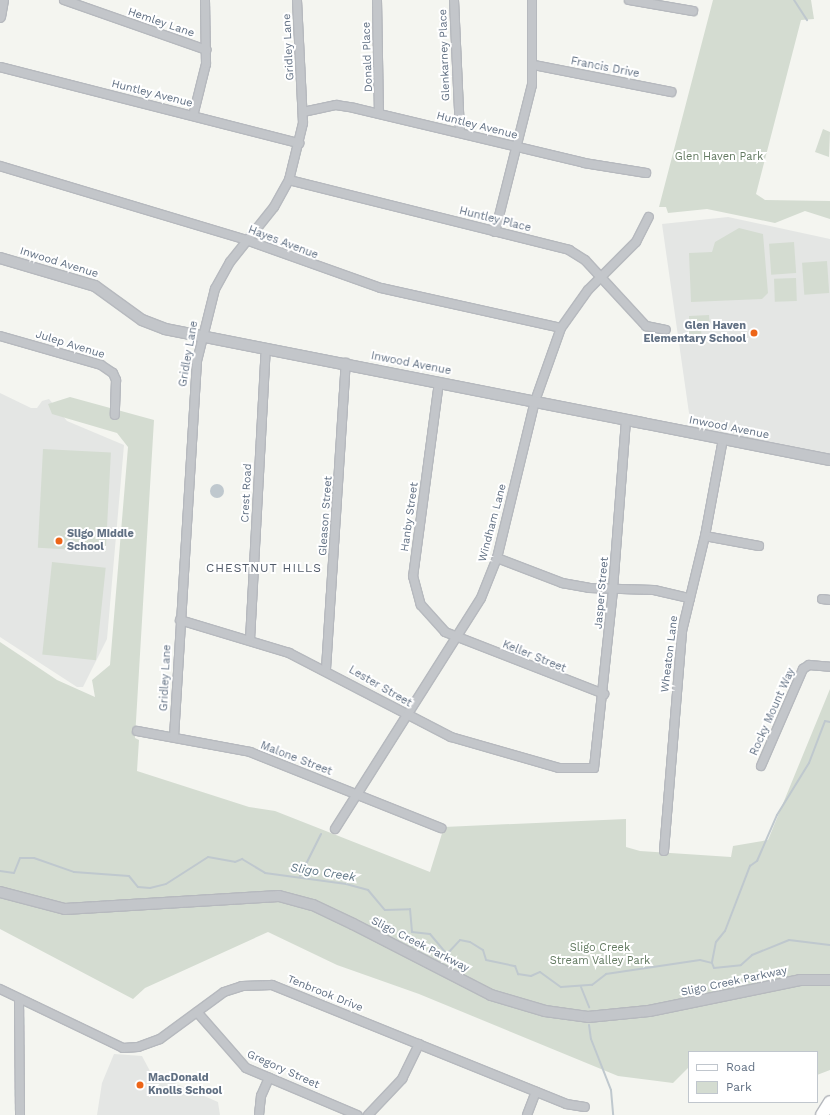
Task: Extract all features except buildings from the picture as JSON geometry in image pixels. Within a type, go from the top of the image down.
[{"type":"main road","points":[[822,1115],[830,1102]]},
{"type":"street","points":[[0,17],[2,0]]},
{"type":"street","name":"Hemley Lane","points":[[64,0],[207,50]]},
{"type":"street","points":[[193,116],[207,50],[205,0]]},
{"type":"street","name":"Gridley Lane","points":[[174,737],[192,402],[202,336],[215,289],[246,240],[274,207],[289,180],[299,144],[303,112],[297,0]]},
{"type":"street","name":"Donald Place","points":[[376,0],[379,113]]},
{"type":"street","name":"Glenkarney Place","points":[[454,0],[460,133]]},
{"type":"street","points":[[495,232],[516,147],[534,64],[532,0]]},
{"type":"street","points":[[629,0],[693,12]]},
{"type":"street","name":"Francis Drive","points":[[534,64],[671,92]]},
{"type":"street","name":"Huntley Avenue","points":[[0,67],[299,144]]},
{"type":"street","name":"Huntley Avenue","points":[[303,112],[336,105],[379,113],[516,147],[646,173]]},
{"type":"street","name":"Hayes Avenue","points":[[0,166],[246,240],[381,288],[561,328]]},
{"type":"street","name":"Huntley Place","points":[[289,180],[569,250],[586,260],[646,326],[666,330]]},
{"type":"street","name":"Windham Lane","points":[[335,829],[458,638],[481,598],[497,558],[535,401],[561,328],[577,304],[636,242],[649,217]]},
{"type":"street","name":"Inwood Avenue","points":[[0,258],[94,286],[154,325],[202,336],[346,363],[830,460]]},
{"type":"street","name":"Julep Avenue","points":[[0,336],[101,365],[113,373],[116,380],[115,415]]},
{"type":"street","name":"Crest Road","points":[[250,640],[266,348]]},
{"type":"street","name":"Gleason Street","points":[[326,669],[346,363]]},
{"type":"street","name":"Hanby Street","points":[[439,382],[413,576],[415,591],[430,619],[458,638]]},
{"type":"street","name":"Jasper Street","points":[[594,768],[604,694],[626,419]]},
{"type":"street","name":"Wheaton Lane","points":[[664,851],[682,631],[705,536],[723,439]]},
{"type":"street","points":[[705,536],[759,546]]},
{"type":"street","points":[[497,558],[562,583],[613,589],[654,590],[690,598]]},
{"type":"street","name":"Lester Street","points":[[180,620],[250,640],[326,669],[407,716],[496,753],[559,768],[594,768]]},
{"type":"street","name":"Keller Street","points":[[458,638],[604,694]]},
{"type":"street","name":"Rocky Mount Way","points":[[761,766],[803,670],[809,665],[830,667]]},
{"type":"street","name":"Malone Street","points":[[138,731],[250,752],[440,828]]},
{"type":"street","name":"Sligo Creek Parkway","points":[[0,892],[64,909],[279,896],[313,906],[346,921],[491,995],[545,1011],[588,1017],[649,1011],[800,980],[830,980]]},
{"type":"street","name":"Tenbrook Drive","points":[[0,989],[124,1048],[138,1047],[160,1039],[224,992],[242,986],[272,986],[536,1092],[585,1107]]},
{"type":"street","points":[[19,999],[20,1115]]},
{"type":"street","name":"Gregory Street","points":[[197,1012],[234,1058],[269,1078],[357,1115]]},
{"type":"street","points":[[368,1115],[402,1079],[419,1044]]},
{"type":"street","points":[[260,1115],[261,1096],[269,1078]]},
{"type":"street","points":[[527,1115],[536,1092]]},
{"type":"shaded area","name":"Glen Haven Elementary School","points":[[728,217],[830,239],[830,455],[691,427],[662,224]]},
{"type":"shaded area","name":"Sligo Middle School","points":[[0,393],[31,408],[37,408],[42,401],[49,399],[67,421],[124,445],[107,639],[83,687],[77,687],[0,637]]},
{"type":"shaded area","points":[[217,484],[222,486],[224,491],[222,496],[217,498],[212,496],[210,491],[212,486]]},
{"type":"shaded area","name":"MacDonald Knolls School","points":[[114,1054],[142,1056],[151,1073],[218,1102],[220,1115],[97,1115],[102,1083]]},
{"type":"green space","name":"Glen Haven Park","points":[[713,0],[811,0],[814,19],[801,20],[756,194],[765,200],[830,201],[830,219],[805,211],[775,223],[707,209],[668,213],[666,207],[659,207]]},
{"type":"green space","points":[[823,129],[830,132],[829,157],[815,152]]},
{"type":"green space","points":[[739,228],[763,234],[768,293],[762,299],[691,302],[689,253],[712,252],[715,242]]},
{"type":"green space","points":[[794,242],[796,273],[771,275],[769,244]]},
{"type":"green space","points":[[827,261],[829,293],[804,295],[802,263]]},
{"type":"green space","points":[[796,278],[797,301],[775,302],[774,279]]},
{"type":"green space","points":[[709,315],[710,328],[701,329],[702,341],[689,342],[689,316]]},
{"type":"green space","name":"Sligo Creek Stream Valley Park","points":[[70,397],[154,420],[135,738],[139,740],[137,771],[249,807],[275,811],[430,872],[444,827],[626,819],[626,847],[640,851],[731,857],[733,846],[768,840],[830,689],[830,1070],[818,1075],[818,1051],[688,1051],[688,1068],[673,1083],[618,1076],[419,994],[337,965],[268,932],[145,988],[133,999],[0,929],[0,642],[57,680],[95,697],[92,680],[110,665],[128,447],[117,433],[52,414],[48,404]]},
{"type":"green space","points":[[43,449],[111,453],[106,551],[38,548]]},
{"type":"green space","points":[[52,562],[106,568],[96,660],[42,654]]},
{"type":"waterway","points":[[794,0],[807,20]]},
{"type":"waterway","points":[[712,962],[716,942],[725,931],[750,866],[757,861],[777,815],[809,763],[825,721],[830,722]]},
{"type":"waterway","points":[[300,876],[321,834]]},
{"type":"waterway","name":"Sligo Creek","points":[[0,871],[14,873],[20,858],[34,858],[74,872],[129,876],[138,887],[150,888],[166,884],[208,857],[235,862],[242,859],[265,873],[346,884],[368,890],[385,910],[410,909],[412,932],[430,934],[447,954],[460,940],[470,942],[483,950],[486,960],[515,966],[518,974],[531,976],[540,972],[561,987],[592,985],[606,974],[700,960],[712,963],[714,968],[741,965],[752,955],[789,940],[830,945]]},
{"type":"waterway","points":[[581,987],[589,1007]]},
{"type":"waterway","points":[[589,1025],[591,1039],[611,1090],[613,1115]]},
{"type":"place","name":"Glen Haven Elementary School","points":[[754,333]]},
{"type":"place","name":"Sligo Middle School","points":[[59,541]]},
{"type":"place","name":"MacDonald Knolls School","points":[[140,1085]]},
{"type":"district","name":"CHESTNUT HILLS","points":[[264,569]]}]
